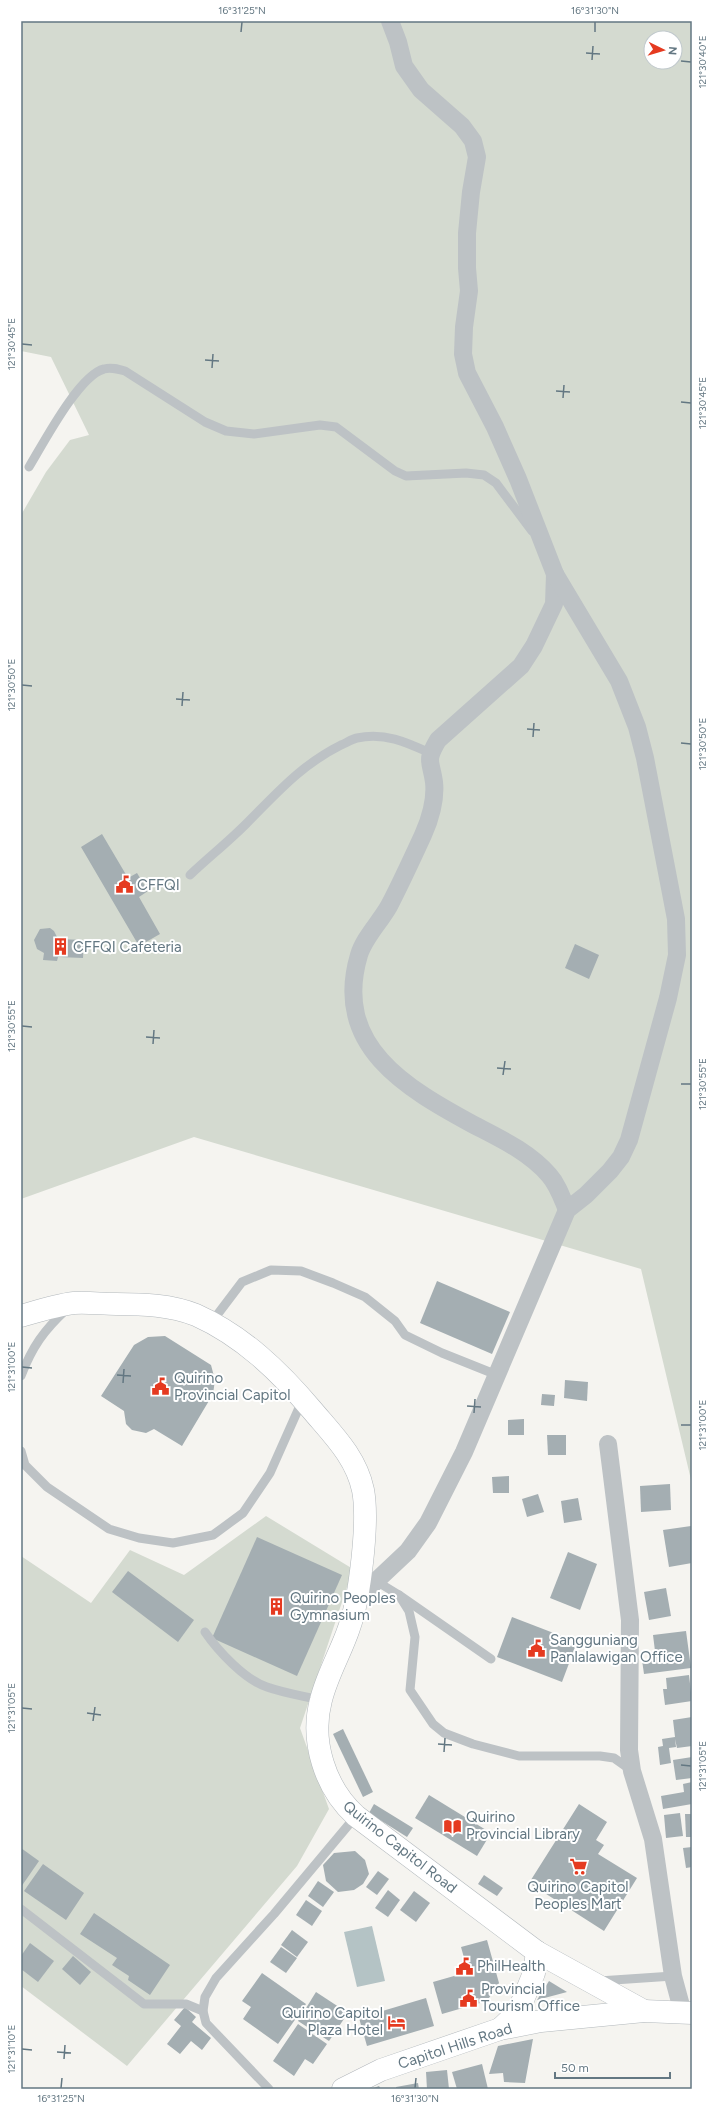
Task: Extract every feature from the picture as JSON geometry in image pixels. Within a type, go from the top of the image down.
[{"type":"street","points":[[357,1599],[408,1551],[428,1523],[464,1452],[567,1210],[586,1195],[610,1172],[621,1157],[629,1140],[668,998],[677,955],[676,918],[645,758],[637,727],[620,681],[555,574],[495,427],[466,373],[463,354],[464,327],[469,291],[467,268],[467,233],[471,192],[477,157],[473,141],[462,126],[421,90],[404,66],[398,42],[390,21]]},
{"type":"street","points":[[555,574],[554,604],[534,646],[521,666],[438,740],[430,753],[429,764],[434,782],[433,804],[424,833],[389,906],[360,953],[355,972],[354,996],[356,1016],[365,1040],[380,1060],[417,1092],[522,1151],[550,1176],[561,1193],[567,1210]]},
{"type":"street","name":"Quirino Capitol Road","points":[[21,1316],[73,1303],[147,1304],[188,1313],[231,1334],[276,1370],[303,1400],[350,1456],[363,1490],[364,1524],[357,1599],[350,1628],[320,1700],[317,1743],[336,1793],[343,1804],[356,1816],[537,1952],[644,2011]]},
{"type":"street","points":[[608,1444],[630,1620],[629,1750],[632,1771],[653,1839],[673,1976],[688,2013]]},
{"type":"street","points":[[500,2029],[518,2012],[534,1973],[537,1952]]},
{"type":"street","name":"Capitol Hills Road","points":[[343,2089],[381,2070],[500,2029],[541,2021],[644,2011],[688,2013]]},
{"type":"lane","points":[[29,466],[71,398],[93,376],[103,369],[116,368],[125,371],[205,422],[226,432],[254,434],[320,425],[336,427],[395,471],[406,476],[466,473],[484,475],[496,483],[545,548]]},
{"type":"lane","points":[[190,875],[246,825],[276,792],[320,755],[357,738],[377,737],[390,737],[402,740],[430,753]]},
{"type":"lane","points":[[211,1323],[242,1282],[271,1270],[301,1271],[333,1282],[365,1297],[395,1321],[404,1335],[442,1353],[497,1375]]},
{"type":"lane","points":[[21,1376],[32,1349],[49,1325],[73,1303]]},
{"type":"lane","points":[[21,1452],[25,1465],[47,1487],[109,1529],[139,1538],[173,1543],[213,1535],[243,1513],[270,1473],[303,1400]]},
{"type":"lane","points":[[376,1581],[399,1595],[491,1659]]},
{"type":"lane","points":[[399,1595],[409,1611],[415,1637],[410,1690],[433,1724],[444,1733],[473,1744],[518,1756],[552,1758],[600,1756],[614,1758],[632,1771]]},
{"type":"lane","points":[[205,1632],[213,1644],[235,1666],[265,1687],[320,1700]]},
{"type":"lane","points":[[270,2089],[206,2023],[203,2011],[205,1997],[216,1978],[274,1914],[356,1816]]},
{"type":"lane","points":[[21,1909],[144,2004],[186,2004],[203,2011]]},
{"type":"lane","points":[[588,1981],[673,1976]]},
{"type":"shaded area","points":[[21,21],[692,21],[692,1484],[641,1269],[194,1137],[21,1199],[21,515],[46,472],[70,440],[89,435],[51,357],[21,351]]},
{"type":"shaded area","points":[[266,1516],[353,1569],[300,1728],[329,1809],[297,1866],[127,2066],[21,1986],[21,1556],[91,1603],[130,1550],[184,1575]]},
{"type":"shaded area","points":[[372,1926],[385,1981],[357,1987],[344,1932]]},
{"type":"building","name":"CFFQI","points":[[102,834],[128,878],[137,873],[148,891],[139,897],[160,934],[139,946],[81,847]]},
{"type":"building","name":"CFFQI Cafeteria","points":[[50,928],[54,931],[58,939],[84,940],[83,958],[58,957],[57,961],[43,960],[44,953],[37,949],[34,940],[40,929]]},
{"type":"building","points":[[575,944],[599,955],[589,979],[565,968]]},
{"type":"building","points":[[437,1281],[510,1312],[492,1354],[420,1323]]},
{"type":"building","name":"Quirino Provincial Capitol","points":[[165,1336],[211,1365],[215,1380],[213,1394],[182,1446],[154,1429],[146,1433],[132,1430],[126,1424],[124,1411],[101,1396],[134,1345],[148,1337]]},
{"type":"building","points":[[565,1380],[588,1382],[587,1401],[564,1398]]},
{"type":"building","points":[[542,1394],[555,1395],[554,1406],[541,1405]]},
{"type":"building","points":[[524,1419],[524,1435],[508,1435],[508,1420]]},
{"type":"building","points":[[547,1435],[566,1435],[566,1455],[548,1455]]},
{"type":"building","points":[[509,1476],[509,1493],[493,1493],[492,1477]]},
{"type":"building","points":[[670,1484],[671,1510],[641,1512],[640,1486]]},
{"type":"building","points":[[538,1494],[544,1512],[527,1517],[522,1499]]},
{"type":"building","points":[[578,1498],[582,1520],[564,1523],[561,1501]]},
{"type":"building","points":[[691,1526],[692,1563],[669,1567],[663,1530]]},
{"type":"building","name":"Quirino Peoples Gymnasium","points":[[257,1537],[342,1575],[297,1676],[212,1638]]},
{"type":"building","points":[[568,1552],[597,1564],[580,1610],[550,1598]]},
{"type":"building","points":[[128,1571],[194,1620],[178,1642],[112,1592]]},
{"type":"building","points":[[666,1588],[671,1616],[649,1620],[644,1592]]},
{"type":"building","name":"Sangguniang Panlalawigan Office","points":[[512,1617],[577,1642],[562,1682],[497,1657]]},
{"type":"building","points":[[686,1631],[691,1668],[644,1674],[642,1660],[656,1659],[653,1635]]},
{"type":"building","points":[[689,1675],[692,1701],[665,1705],[663,1689],[667,1689],[666,1678]]},
{"type":"building","points":[[692,1717],[692,1746],[677,1748],[675,1739],[676,1747],[669,1748],[671,1763],[660,1765],[658,1747],[663,1746],[662,1739],[675,1737],[673,1720]]},
{"type":"building","points":[[343,1729],[373,1792],[363,1797],[333,1734]]},
{"type":"building","points":[[692,1757],[692,1778],[676,1780],[673,1760]]},
{"type":"building","points":[[692,1782],[692,1804],[663,1809],[661,1796],[684,1792],[683,1784]]},
{"type":"building","name":"Quirino Provincial Library","points":[[429,1795],[491,1833],[477,1856],[415,1818]]},
{"type":"building","points":[[374,1804],[413,1828],[407,1837],[369,1813]]},
{"type":"building","name":"Quirino Capitol Peoples Mart","points":[[579,1804],[607,1822],[596,1840],[604,1845],[598,1854],[637,1878],[604,1931],[529,1883]]},
{"type":"building","points":[[680,1813],[683,1836],[666,1838],[664,1815]]},
{"type":"building","points":[[685,1814],[692,1814],[692,1837],[686,1837]]},
{"type":"building","points":[[692,1847],[692,1867],[686,1868],[683,1848]]},
{"type":"building","points":[[21,1848],[39,1861],[21,1887]]},
{"type":"building","points":[[355,1851],[365,1860],[369,1874],[363,1884],[354,1890],[338,1892],[326,1881],[323,1865],[334,1853]]},
{"type":"building","points":[[43,1864],[84,1893],[66,1920],[24,1891]]},
{"type":"building","points":[[378,1871],[389,1879],[377,1895],[366,1887]]},
{"type":"building","points":[[484,1875],[503,1888],[497,1896],[478,1884]]},
{"type":"building","points":[[318,1881],[334,1892],[323,1907],[308,1896]]},
{"type":"building","points":[[388,1890],[400,1900],[388,1917],[375,1908]]},
{"type":"building","points":[[414,1891],[430,1903],[416,1922],[400,1910]]},
{"type":"building","points":[[306,1900],[322,1911],[312,1926],[296,1915]]},
{"type":"building","points":[[94,1913],[170,1965],[150,1995],[128,1980],[129,1976],[112,1965],[117,1958],[80,1934]]},
{"type":"building","points":[[292,1930],[308,1942],[297,1957],[281,1945]]},
{"type":"building","points":[[487,1940],[499,1983],[487,2001],[442,2014],[433,1982],[468,1972],[461,1947]]},
{"type":"building","points":[[30,1943],[54,1961],[38,1982],[21,1969],[21,1956]]},
{"type":"building","points":[[281,1947],[297,1958],[286,1973],[270,1962]]},
{"type":"building","points":[[73,1956],[91,1972],[80,1985],[62,1969]]},
{"type":"building","points":[[262,1973],[306,2004],[278,2044],[243,2019],[251,2007],[242,2001]]},
{"type":"building","points":[[549,1981],[567,1992],[537,2000]]},
{"type":"building","points":[[316,1992],[348,2013],[329,2041],[298,2021]]},
{"type":"building","name":"Quirino Capitol Plaza Hotel","points":[[426,1998],[434,2026],[367,2046],[359,2018]]},
{"type":"building","points":[[185,2007],[196,2017],[192,2022],[211,2038],[202,2050],[191,2041],[180,2054],[167,2044],[181,2026],[174,2020]]},
{"type":"building","points":[[298,2024],[327,2044],[313,2064],[305,2059],[294,2076],[273,2061]]},
{"type":"building","points":[[533,2039],[525,2083],[504,2082],[503,2073],[489,2074],[498,2046]]},
{"type":"building","points":[[482,2064],[488,2089],[457,2089],[452,2072]]},
{"type":"building","points":[[447,2070],[449,2089],[427,2089],[426,2072]]},
{"type":"building","points":[[418,2083],[419,2089],[396,2089],[396,2087]]},
{"type":"building","points":[[379,2086],[381,2089],[371,2089]]},
{"type":"place","name":"CFFQI","points":[[124,885]]},
{"type":"place","name":"CFFQI Cafeteria","points":[[60,947]]},
{"type":"place","name":"Quirino Provincial Capitol","points":[[161,1387]]},
{"type":"place","name":"Quirino Peoples Gymnasium","points":[[277,1607]]},
{"type":"place","name":"Sangguniang Panlalawigan Office","points":[[537,1649]]},
{"type":"place","name":"Quirino Provincial Library","points":[[453,1826]]},
{"type":"place","name":"Quirino Capitol Peoples Mart","points":[[578,1866]]},
{"type":"place","name":"PhilHealth","points":[[464,1966]]},
{"type":"place","name":"Provincial Tourism Office","points":[[468,1998]]},
{"type":"place","name":"Quirino Capitol Plaza Hotel","points":[[396,2022]]}]
